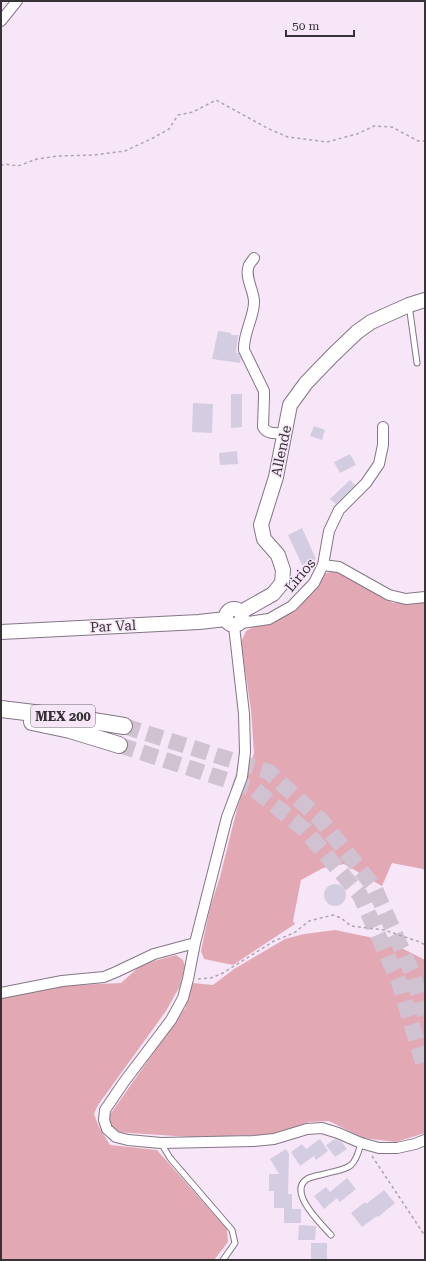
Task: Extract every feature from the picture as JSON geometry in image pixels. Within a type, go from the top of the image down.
[{"type":"main road","name":"MEX 200","points":[[1,709],[75,718],[124,726]]},
{"type":"main road","name":"MEX 200","points":[[1,716],[70,730],[119,745]]},
{"type":"street","points":[[1,21],[17,1]]},
{"type":"street","points":[[254,258],[248,266],[248,272],[254,299],[254,307],[244,343],[244,350],[264,392],[263,427],[267,432],[284,433]]},
{"type":"street","points":[[404,312],[409,305],[425,300]]},
{"type":"street","points":[[404,312],[425,310]]},
{"type":"street","name":"Allende","points":[[235,620],[273,594],[282,583],[283,570],[278,555],[264,538],[261,525],[276,477],[290,405],[311,378],[357,332],[371,322],[404,312]]},
{"type":"street","points":[[323,565],[329,531],[339,510],[366,484],[378,464],[384,445],[383,427]]},
{"type":"street","name":"Lirios","points":[[235,620],[269,619],[292,606],[314,583],[323,565],[340,567],[389,595],[406,599],[425,597]]},
{"type":"street","points":[[235,620],[246,752],[242,777],[227,817],[195,943],[183,998],[171,1020],[105,1110],[104,1120],[107,1129],[116,1137],[128,1140],[161,1143],[252,1141],[274,1139],[307,1129],[322,1128],[379,1148],[397,1148],[425,1140]]},
{"type":"street","name":"Par Val","points":[[1,632],[235,620]]},
{"type":"street","points":[[1,993],[62,981],[104,977],[154,954],[195,943]]},
{"type":"lane","points":[[404,312],[417,362]]},
{"type":"lane","points":[[161,1143],[170,1158],[232,1230],[234,1243],[222,1260]]},
{"type":"lane","points":[[331,1235],[304,1202],[301,1194],[302,1185],[307,1179],[344,1169],[351,1165],[355,1160],[362,1143]]},
{"type":"path","points":[[1,166],[4,164],[18,166],[37,159],[58,156],[94,155],[125,151],[169,129],[178,115],[193,112],[216,100],[269,129],[288,137],[327,142],[357,134],[374,126],[392,127],[418,141],[425,141]]},
{"type":"path","points":[[188,980],[211,978],[223,973],[274,941],[294,933],[309,921],[333,915],[341,918],[351,926],[384,930],[425,945]]},
{"type":"path","points":[[362,1143],[425,1236]]},
{"type":"shaded area","points":[[337,570],[393,603],[425,602],[425,871],[423,869],[392,863],[382,886],[344,864],[323,868],[301,880],[293,921],[295,924],[233,965],[204,959],[201,951],[210,908],[254,753],[251,710],[241,642],[246,631],[309,594],[324,574]]},
{"type":"shaded area","points":[[335,930],[388,941],[425,960],[425,1133],[396,1142],[363,1138],[329,1121],[309,1122],[281,1132],[266,1135],[191,1137],[115,1132],[110,1124],[109,1116],[185,1008],[193,983],[213,985],[234,969],[285,939],[304,934]]},
{"type":"shaded area","points":[[176,955],[183,960],[185,967],[180,986],[166,1011],[98,1105],[94,1114],[99,1127],[110,1145],[157,1150],[227,1229],[228,1242],[214,1260],[1,1260],[1,997],[55,986],[121,983],[139,967]]},
{"type":"building","points":[[218,331],[231,333],[231,335],[238,335],[236,353],[238,353],[241,358],[240,363],[212,359]]},
{"type":"building","points":[[231,394],[242,394],[242,427],[231,428]]},
{"type":"building","points":[[193,403],[213,404],[212,433],[192,432]]},
{"type":"building","points":[[314,426],[325,430],[322,440],[310,436]]},
{"type":"building","points":[[237,451],[238,464],[220,465],[219,453]]},
{"type":"building","points":[[350,454],[356,465],[340,473],[334,462]]},
{"type":"building","points":[[350,480],[355,485],[336,504],[330,499]]},
{"type":"building","points":[[302,528],[316,559],[302,565],[288,535]]},
{"type":"building","points":[[335,884],[343,887],[346,895],[343,903],[335,906],[327,903],[324,895],[327,887]]},
{"type":"building","points":[[320,1139],[328,1151],[316,1160],[314,1156],[300,1166],[291,1152],[302,1144],[306,1149]]},
{"type":"building","points":[[335,1139],[342,1142],[347,1149],[335,1157],[326,1145]]},
{"type":"building","points":[[286,1149],[289,1154],[288,1194],[292,1194],[292,1209],[301,1209],[301,1223],[284,1223],[284,1208],[274,1208],[274,1191],[269,1191],[269,1174],[279,1174],[270,1159]]},
{"type":"building","points":[[347,1178],[356,1189],[340,1202],[337,1198],[324,1209],[314,1196],[326,1187],[330,1192]]},
{"type":"building","points":[[384,1190],[395,1203],[378,1217],[377,1216],[362,1227],[351,1213]]},
{"type":"building","points":[[299,1225],[316,1226],[315,1240],[298,1240]]},
{"type":"building","points":[[311,1243],[327,1243],[327,1260],[311,1260]]},
{"type":"tunnel","points":[[124,726],[269,772],[320,819],[374,887],[412,972],[425,1015]]},
{"type":"tunnel","points":[[119,745],[254,789],[305,830],[360,895],[399,982],[425,1069]]}]
